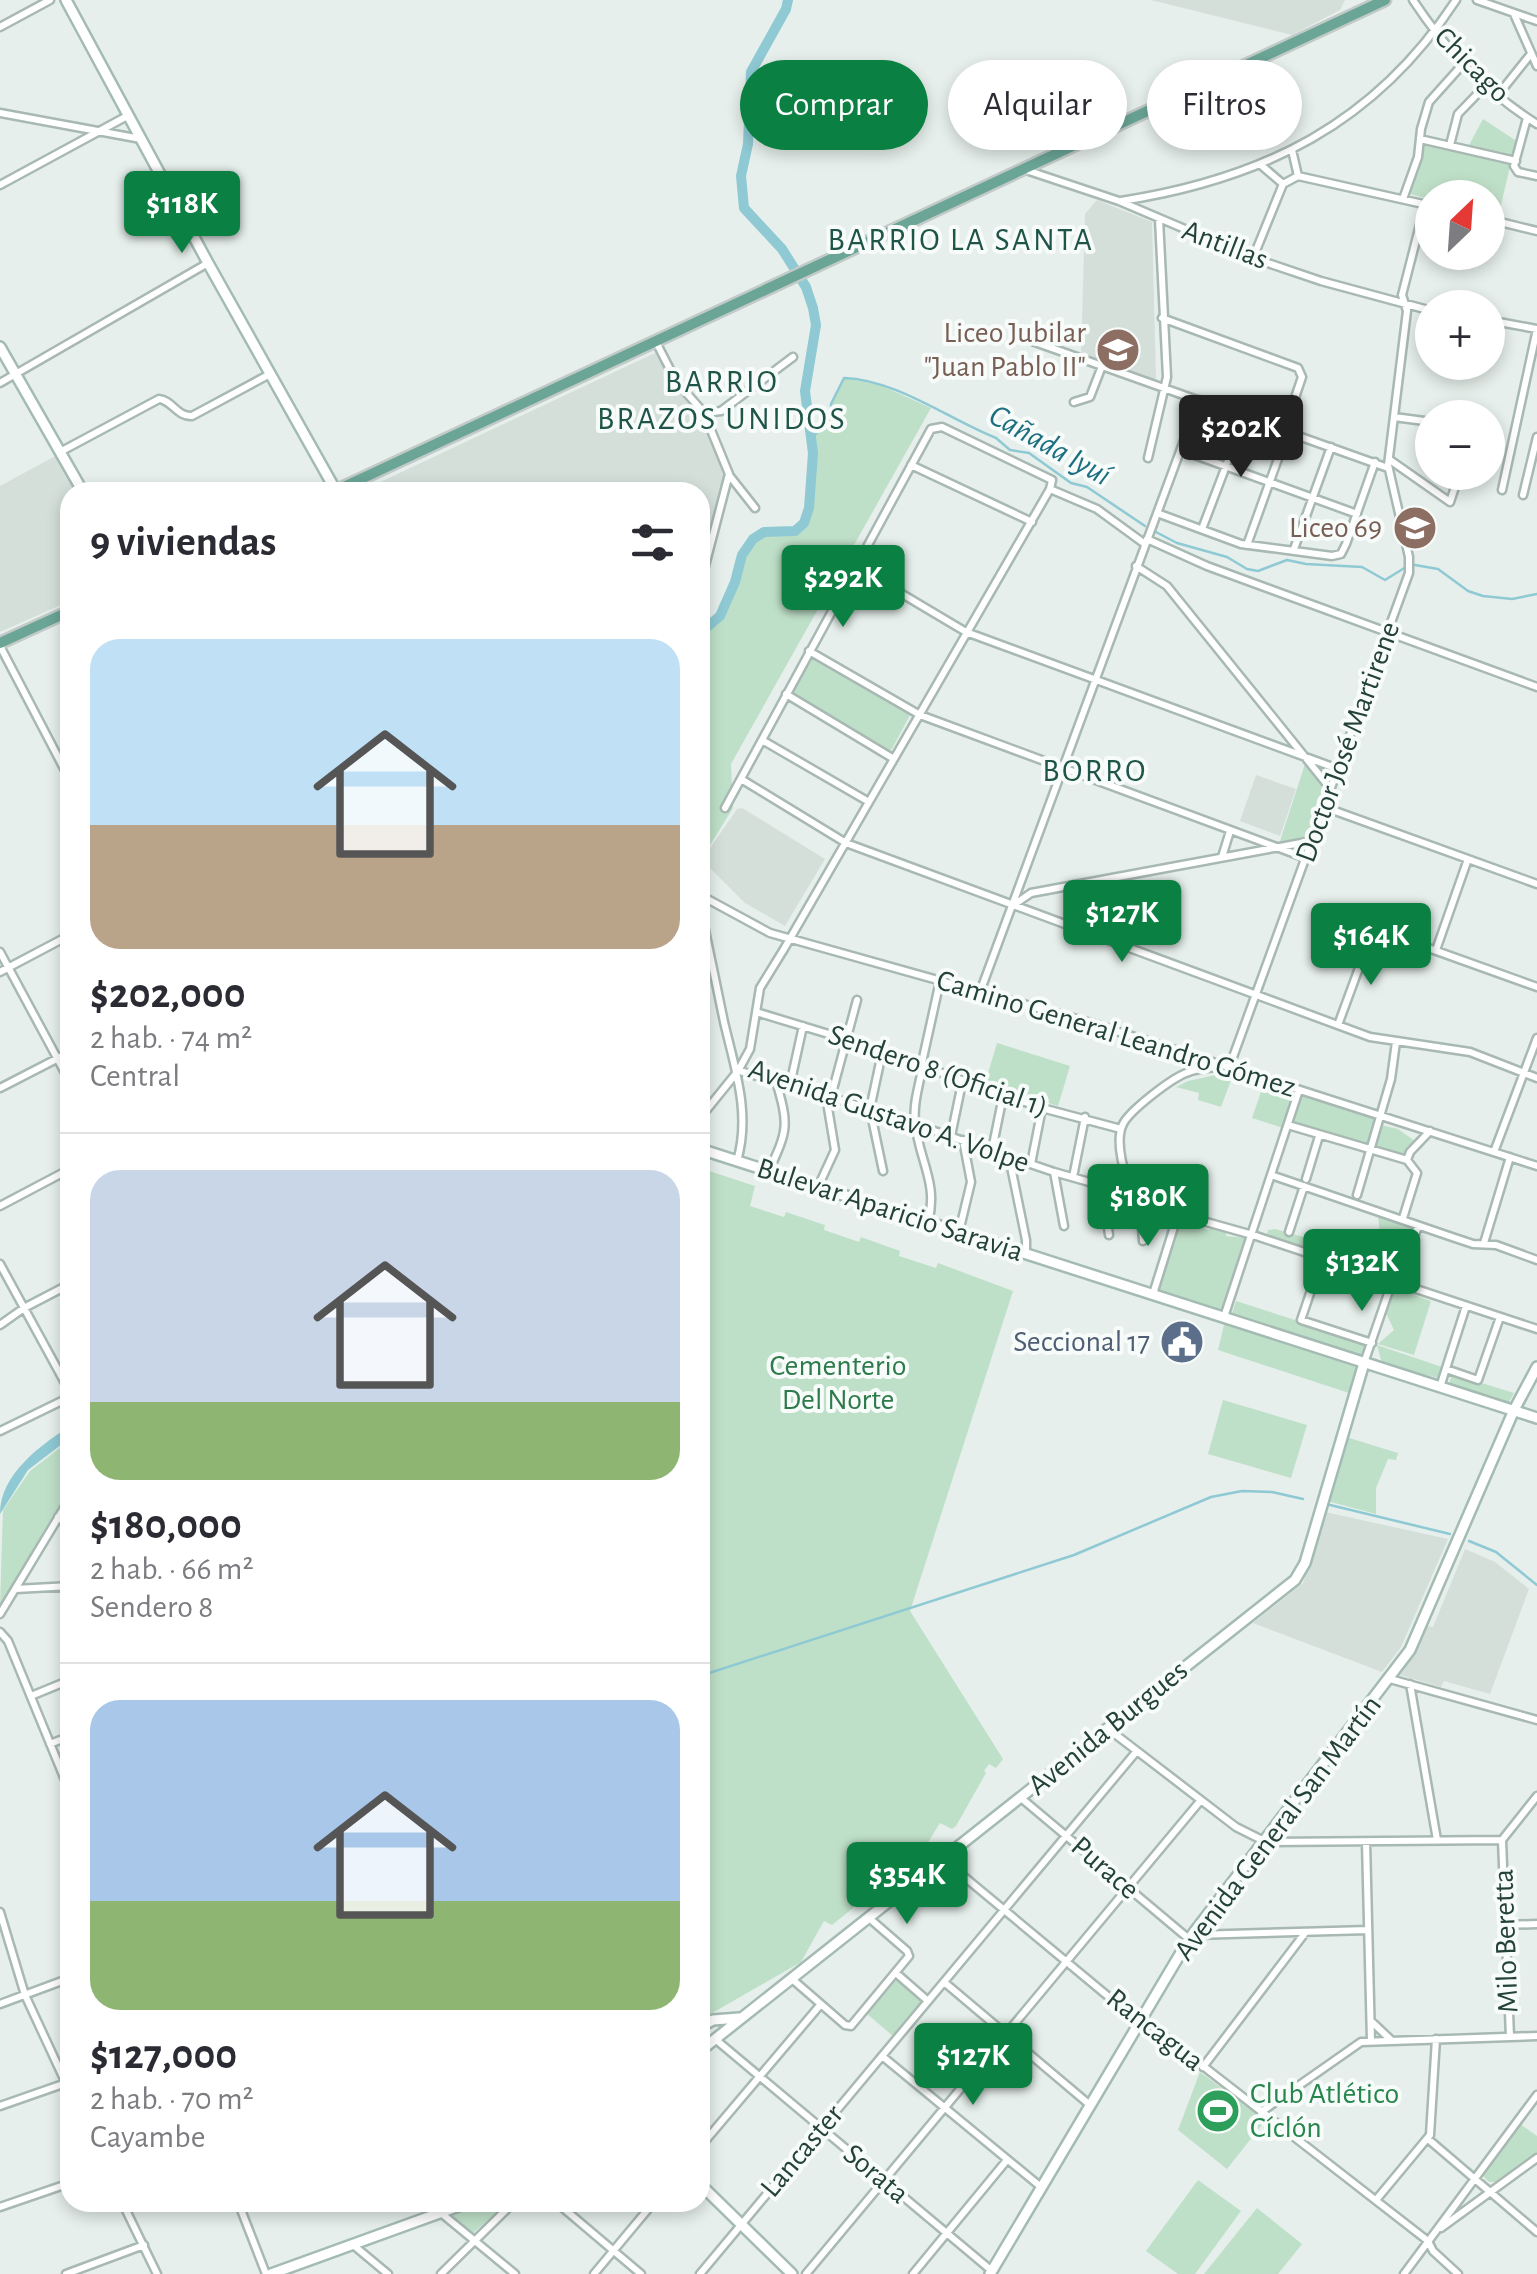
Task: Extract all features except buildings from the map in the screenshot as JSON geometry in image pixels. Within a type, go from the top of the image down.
[{"type":"main road","points":[[356,482],[1385,0]]},
{"type":"main road","points":[[0,645],[60,615]]},
{"type":"street","points":[[0,27],[50,0]]},
{"type":"street","points":[[66,0],[329,482]]},
{"type":"street","name":"Chicago","points":[[1414,0],[1464,64],[1537,124]]},
{"type":"street","points":[[1302,143],[1371,96],[1434,30],[1456,0]]},
{"type":"street","points":[[1477,0],[1537,22]]},
{"type":"street","points":[[1514,14],[1537,66]]},
{"type":"street","points":[[1498,95],[1530,54]]},
{"type":"street","points":[[1403,200],[1416,165],[1429,102],[1464,64]]},
{"type":"street","points":[[1450,145],[1458,114],[1486,85]]},
{"type":"street","points":[[0,113],[142,139]]},
{"type":"street","points":[[0,185],[129,114]]},
{"type":"street","points":[[1527,118],[1515,170],[1537,176]]},
{"type":"street","points":[[1420,139],[1516,160]]},
{"type":"street","points":[[1119,201],[1181,190],[1262,166],[1292,150],[1298,176]]},
{"type":"street","points":[[1262,166],[1282,184]]},
{"type":"street","name":"Antillas","points":[[1021,168],[1119,201],[1253,258],[1415,306]]},
{"type":"street","points":[[1253,258],[1282,184],[1289,177],[1415,202]]},
{"type":"street","points":[[1148,458],[1167,377],[1158,219]]},
{"type":"street","points":[[1505,223],[1537,231]]},
{"type":"street","name":"Doctor José Martirene","points":[[1229,1068],[1410,570],[1389,459],[1407,311],[1402,296],[1415,252]]},
{"type":"street","points":[[0,383],[208,264]]},
{"type":"street","points":[[1162,318],[1300,370],[1302,378],[1286,431],[1247,544]]},
{"type":"street","points":[[1505,323],[1537,329],[1533,376],[1505,479]]},
{"type":"street","points":[[656,341],[676,381],[704,413],[728,474],[755,508]]},
{"type":"street","points":[[1032,342],[1389,469]]},
{"type":"street","points":[[0,347],[76,482]]},
{"type":"street","points":[[704,413],[721,411],[792,357]]},
{"type":"street","points":[[1074,402],[1090,397],[1102,366]]},
{"type":"street","points":[[60,452],[159,399],[183,415],[192,416],[270,374]]},
{"type":"street","points":[[1167,377],[1176,391]]},
{"type":"street","points":[[980,992],[1199,400]]},
{"type":"street","points":[[1202,529],[1245,416]]},
{"type":"street","points":[[1394,417],[1415,420]]},
{"type":"street","points":[[725,808],[934,426],[1097,509],[1146,542],[1537,688]]},
{"type":"street","points":[[1524,495],[1536,441]]},
{"type":"street","points":[[1294,548],[1331,446]]},
{"type":"street","points":[[1180,450],[1356,514]]},
{"type":"street","points":[[1389,459],[1415,477]]},
{"type":"street","points":[[1157,513],[1247,544],[1341,554],[1375,462]]},
{"type":"street","points":[[911,465],[1032,522]]},
{"type":"street","points":[[710,545],[728,474]]},
{"type":"street","points":[[710,1106],[750,1050],[767,972],[846,843],[1051,485]]},
{"type":"street","points":[[1434,490],[1452,502],[1455,490]]},
{"type":"street","points":[[855,566],[966,632],[1338,769]]},
{"type":"street","points":[[1136,566],[1167,586],[1331,789]]},
{"type":"street","points":[[0,645],[60,761]]},
{"type":"street","points":[[809,651],[920,715],[1306,858]]},
{"type":"street","points":[[786,694],[894,759]]},
{"type":"street","points":[[762,740],[869,802]]},
{"type":"street","points":[[740,780],[846,843],[1338,1025],[1396,1042],[1470,1052],[1537,1078]]},
{"type":"street","points":[[1324,807],[1537,884]]},
{"type":"street","points":[[1222,857],[1230,830]]},
{"type":"street","points":[[1014,905],[1031,893],[1312,841]]},
{"type":"street","points":[[1436,950],[1468,859]]},
{"type":"street","name":"Camino General Leandro Gómez","points":[[710,900],[770,933],[1186,1054],[1537,1166]]},
{"type":"street","points":[[1338,1025],[1376,931],[1537,987]]},
{"type":"street","points":[[4,970],[60,940]]},
{"type":"street","points":[[0,952],[4,970],[60,1064]]},
{"type":"street","name":"Avenida Gustavo A. Volpe","points":[[710,954],[738,1071],[1138,1196],[1178,1214],[1537,1329]]},
{"type":"street","points":[[928,1222],[934,1198],[915,1125],[914,1106],[940,980]]},
{"type":"street","points":[[818,1187],[835,1150],[828,1108],[857,1000]]},
{"type":"street","name":"Sendero 8 (Oficial 1)","points":[[756,1012],[846,1039],[921,1070],[1121,1129]]},
{"type":"street","points":[[790,1085],[803,1026]]},
{"type":"street","points":[[1494,1152],[1537,1038]]},
{"type":"street","points":[[1357,1195],[1392,1079],[1396,1042]]},
{"type":"street","points":[[882,1053],[870,1110],[883,1171]]},
{"type":"street","points":[[1186,1054],[1186,1072]]},
{"type":"street","points":[[0,1088],[60,1057]]},
{"type":"street","points":[[1144,1241],[1138,1196],[1124,1164],[1121,1129],[1131,1114],[1186,1072],[1229,1068]]},
{"type":"street","points":[[737,1161],[744,1127],[738,1071]]},
{"type":"street","points":[[769,1171],[786,1135],[787,1123],[776,1080]]},
{"type":"street","points":[[951,1136],[962,1083]]},
{"type":"street","points":[[1224,1317],[1299,1090]]},
{"type":"street","points":[[992,1150],[1003,1096]]},
{"type":"street","points":[[1031,1164],[1042,1108]]},
{"type":"street","points":[[1073,1177],[1085,1117]]},
{"type":"street","points":[[1288,1125],[1410,1162]]},
{"type":"street","points":[[1403,1218],[1416,1174],[1410,1152],[1430,1132]]},
{"type":"street","points":[[1289,1232],[1319,1136]]},
{"type":"street","points":[[959,1232],[971,1182],[963,1140]]},
{"type":"street","name":"Bulevar Aparicio Saravia","points":[[710,1152],[1537,1418]]},
{"type":"street","points":[[1009,1156],[1026,1254]]},
{"type":"street","points":[[1484,1243],[1510,1157]]},
{"type":"street","points":[[1054,1172],[1064,1226]]},
{"type":"street","points":[[0,1206],[60,1174]]},
{"type":"street","points":[[1270,1175],[1305,1182],[1473,1244],[1484,1243],[1537,1260]]},
{"type":"street","points":[[1102,1186],[1109,1235]]},
{"type":"street","points":[[1153,1294],[1178,1214]]},
{"type":"street","points":[[1364,1362],[1418,1226]]},
{"type":"street","points":[[1322,1258],[1301,1320],[1372,1343]]},
{"type":"street","points":[[0,1264],[60,1375]]},
{"type":"street","points":[[0,1324],[60,1289]]},
{"type":"street","points":[[1440,1387],[1466,1306]]},
{"type":"street","points":[[1446,1369],[1478,1380],[1500,1316]]},
{"type":"street","name":"Avenida Burgues","points":[[710,2042],[1022,1798],[1298,1574],[1305,1563],[1364,1362]]},
{"type":"street","name":"Avenida General San Martín","points":[[991,2273],[1191,1937],[1390,1679],[1416,1638],[1514,1410],[1537,1367]]},
{"type":"street","points":[[0,1430],[60,1399]]},
{"type":"street","points":[[0,1614],[60,1514]]},
{"type":"street","points":[[16,1589],[60,1586]]},
{"type":"street","points":[[0,1632],[8,1641],[60,1768]]},
{"type":"street","points":[[1390,1679],[1537,1720]]},
{"type":"street","points":[[31,1696],[60,1684]]},
{"type":"street","points":[[1410,1684],[1437,1840]]},
{"type":"street","points":[[1108,1728],[1236,1827],[1266,1842],[1502,1840]]},
{"type":"street","points":[[50,1744],[60,1740]]},
{"type":"street","name":"Lancaster","points":[[700,2274],[1136,1752]]},
{"type":"street","name":"Milo Beretta","points":[[1510,2037],[1502,1840],[1537,1796]]},
{"type":"street","name":"Purace","points":[[1022,1798],[1191,1937]]},
{"type":"street","points":[[806,2274],[1201,1800]]},
{"type":"street","points":[[1366,1842],[1371,2041]]},
{"type":"street","name":"Rancagua","points":[[944,1860],[1140,2020],[1428,2241],[1433,2251],[1458,2274]]},
{"type":"street","points":[[0,1912],[24,1995],[60,2070]]},
{"type":"street","points":[[792,1978],[849,2026],[909,1956],[869,1918]]},
{"type":"street","points":[[1506,1925],[1537,1924]]},
{"type":"street","points":[[1191,1937],[1368,1930]]},
{"type":"street","points":[[1203,2067],[1306,1932]]},
{"type":"street","points":[[896,1974],[928,2001]]},
{"type":"street","points":[[0,2004],[60,1982]]},
{"type":"street","points":[[944,1982],[1090,2105]]},
{"type":"street","points":[[710,2135],[821,2004]]},
{"type":"street","points":[[710,2024],[742,2017]]},
{"type":"street","points":[[717,2037],[723,2026],[718,2020]]},
{"type":"street","points":[[1370,2020],[1392,2041]]},
{"type":"street","points":[[1261,2112],[1357,2044],[1537,2036]]},
{"type":"street","name":"Sorata","points":[[717,2037],[991,2273]]},
{"type":"street","points":[[1376,2200],[1428,2138],[1433,2117],[1436,2039]]},
{"type":"street","points":[[882,2056],[1040,2188]]},
{"type":"street","points":[[0,2106],[60,2085]]},
{"type":"street","points":[[1404,2274],[1537,2095]]},
{"type":"street","points":[[1428,2138],[1537,2232]]},
{"type":"street","points":[[1434,2232],[1537,2158]]},
{"type":"street","points":[[912,2274],[1007,2160]]},
{"type":"street","points":[[0,2207],[60,2186]]},
{"type":"street","points":[[710,2194],[792,2274]]},
{"type":"street","points":[[127,2212],[157,2274]]},
{"type":"street","points":[[242,2212],[268,2274],[441,2213],[515,2274]]},
{"type":"street","points":[[441,2274],[504,2212]]},
{"type":"street","points":[[568,2212],[641,2274]]},
{"type":"street","points":[[594,2274],[646,2212]]},
{"type":"street","points":[[352,2244],[388,2274]]},
{"type":"street","points":[[66,2274],[144,2245]]},
{"type":"shaded area","points":[[1151,0],[1345,0],[1340,10],[1292,35]]},
{"type":"shaded area","points":[[1097,200],[1152,222],[1156,379],[1151,381],[1081,356],[1085,214]]},
{"type":"shaded area","points":[[655,353],[704,420],[727,475],[710,535],[710,482],[380,482]]},
{"type":"shaded area","points":[[59,454],[74,482],[60,482],[60,605],[0,632],[0,486]]},
{"type":"shaded area","points":[[1256,775],[1296,789],[1280,836],[1240,821]]},
{"type":"shaded area","points":[[742,808],[825,859],[785,926],[745,903],[710,868],[710,848],[737,809]]},
{"type":"shaded area","points":[[1325,1512],[1448,1539],[1401,1647],[1382,1672],[1253,1623],[1303,1583]]},
{"type":"shaded area","points":[[1465,1549],[1495,1562],[1529,1589],[1490,1694],[1444,1681],[1441,1687],[1400,1675],[1426,1626],[1433,1627]]},
{"type":"green space","points":[[1483,119],[1518,142],[1513,156],[1468,147]]},
{"type":"green space","points":[[1424,143],[1511,162],[1505,188],[1505,180],[1415,180],[1415,195],[1410,194]]},
{"type":"green space","points":[[844,378],[880,385],[931,408],[731,764],[733,808],[710,845],[710,624],[726,604],[749,543],[759,535],[804,523],[814,467],[811,439],[831,417],[831,404]]},
{"type":"green space","points":[[809,656],[910,715],[892,749],[889,751],[789,694]]},
{"type":"green space","points":[[1306,761],[1326,788],[1309,836],[1279,844]]},
{"type":"green space","points":[[997,1043],[1070,1066],[1058,1106],[985,1083]]},
{"type":"green space","points":[[1225,1073],[1233,1075],[1221,1107],[1198,1100],[1199,1093],[1176,1087],[1188,1081]]},
{"type":"green space","points":[[1264,1083],[1294,1093],[1283,1128],[1252,1118]]},
{"type":"green space","points":[[1301,1095],[1376,1119],[1368,1146],[1291,1123]]},
{"type":"green space","points":[[1381,1125],[1398,1129],[1415,1141],[1402,1156],[1376,1146]]},
{"type":"green space","name":"Cementerio Del Norte","points":[[710,1171],[755,1186],[750,1206],[784,1217],[786,1212],[825,1225],[824,1230],[859,1242],[861,1237],[900,1251],[899,1256],[936,1268],[938,1263],[1013,1291],[910,1611],[1003,1759],[996,1768],[989,1764],[984,1771],[956,1826],[952,1829],[940,1823],[919,1857],[906,1850],[885,1885],[871,1877],[853,1908],[832,1925],[824,1921],[801,1962],[710,2014]]},
{"type":"green space","points":[[1378,1215],[1413,1227],[1397,1277],[1339,1258],[1340,1255],[1361,1262],[1366,1249],[1374,1250],[1380,1234]]},
{"type":"green space","points":[[1190,1220],[1190,1224],[1227,1232],[1226,1236],[1245,1238],[1222,1313],[1160,1292],[1179,1224]]},
{"type":"green space","points":[[1275,1229],[1338,1247],[1335,1257],[1267,1234]]},
{"type":"green space","points":[[1395,1288],[1431,1301],[1414,1355],[1378,1344],[1394,1330],[1386,1313]]},
{"type":"green space","points":[[1236,1301],[1367,1343],[1362,1358],[1231,1316]]},
{"type":"green space","points":[[1225,1321],[1356,1367],[1349,1393],[1218,1350]]},
{"type":"green space","points":[[1377,1345],[1442,1367],[1439,1378],[1388,1366],[1381,1360]]},
{"type":"green space","points":[[1452,1374],[1514,1393],[1508,1404],[1449,1384]]},
{"type":"green space","points":[[1223,1400],[1307,1425],[1291,1478],[1208,1454]]},
{"type":"green space","points":[[1346,1437],[1398,1453],[1396,1460],[1388,1459],[1376,1488],[1376,1514],[1327,1501]]},
{"type":"green space","points":[[60,1448],[60,1508],[0,1607],[3,1510],[30,1471]]},
{"type":"green space","points":[[896,1977],[924,2000],[894,2037],[866,2013]]},
{"type":"green space","name":"Club Atlético Cíclón","points":[[1200,2072],[1265,2121],[1227,2169],[1178,2130]]},
{"type":"green space","points":[[1520,2124],[1537,2136],[1537,2153],[1498,2182],[1489,2182],[1484,2170]]},
{"type":"green space","points":[[1198,2180],[1241,2211],[1195,2274],[1178,2274],[1146,2251]]},
{"type":"green space","points":[[1257,2208],[1302,2244],[1278,2274],[1204,2274]]},
{"type":"green space","points":[[456,2212],[497,2212],[472,2234],[451,2214]]},
{"type":"water","points":[[60,1433],[60,1446],[28,1470],[0,1514],[14,1474]]},
{"type":"waterway","points":[[710,624],[720,616],[742,555],[753,539],[764,532],[795,531],[804,523],[809,508],[813,453],[805,391],[816,325],[813,308],[806,287],[782,249],[744,208],[741,176],[748,144],[751,72],[788,0]]},
{"type":"waterway","name":"Cañada Iyuí","points":[[811,439],[831,417],[831,404],[844,378],[864,380],[922,402],[996,438],[1010,450],[1029,453],[1071,483],[1087,487],[1145,526]]},
{"type":"waterway","name":"Cañada Iyuí","points":[[1154,531],[1258,571],[1287,560],[1362,567],[1385,580],[1406,567]]},
{"type":"waterway","name":"Cañada Iyuí","points":[[1415,565],[1438,569],[1468,591],[1483,596],[1512,599],[1537,594]]},
{"type":"waterway","points":[[710,1673],[1074,1555],[1211,1497],[1242,1491],[1303,1499]]},
{"type":"waterway","points":[[1326,1504],[1450,1534]]},
{"type":"waterway","points":[[1469,1541],[1496,1552],[1537,1585]]},
{"type":"place","name":"Liceo Jubilar \"Juan Pablo II\"","points":[[1118,350]]},
{"type":"place","name":"Liceo 69","points":[[1415,528]]},
{"type":"place","name":"Seccional 17","points":[[1182,1342]]},
{"type":"place","name":"Club Atlético Cíclón","points":[[1218,2111]]},
{"type":"district","name":"BARRIO LA SANTA","points":[[961,240]]},
{"type":"district","name":"BARRIO BRAZOS UNIDOS","points":[[722,400]]},
{"type":"district","name":"BORRO","points":[[1095,771]]}]
